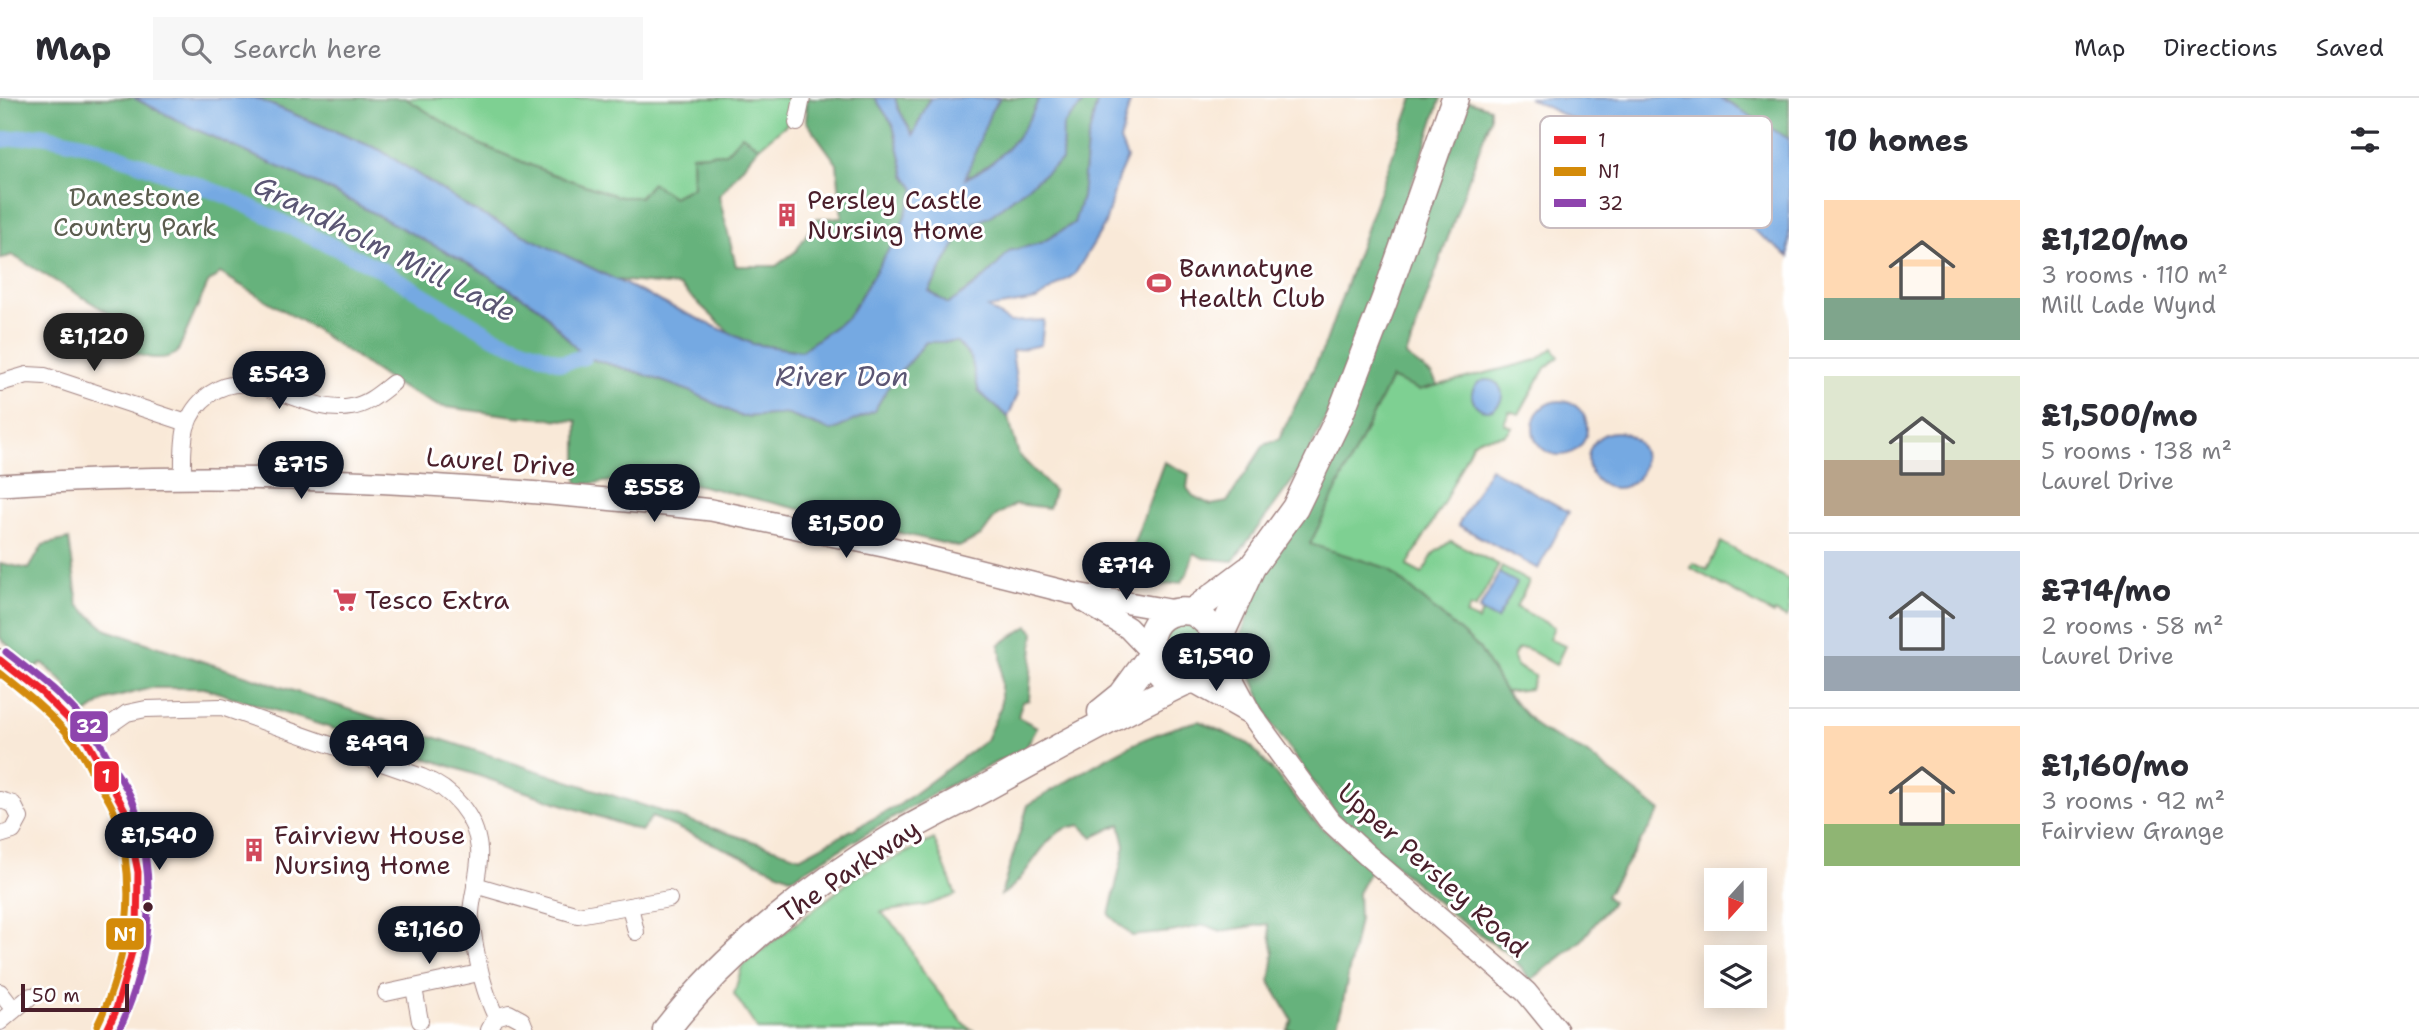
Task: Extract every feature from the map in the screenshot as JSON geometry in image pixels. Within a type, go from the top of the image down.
[{"type":"main road","points":[[1058,746],[1206,673],[1216,660],[1218,646],[1252,567],[1295,508],[1340,415],[1384,301],[1453,104]]},
{"type":"main road","points":[[1058,746],[1122,695],[1150,654],[1152,632],[1156,624],[1163,618],[1186,612],[1252,567]]},
{"type":"main road","points":[[1186,612],[1204,618],[1213,628],[1218,646]]},
{"type":"main road","points":[[1150,654],[1158,670],[1165,676],[1189,681]]},
{"type":"main road","name":"The Parkway","points":[[666,1030],[696,994],[774,921],[811,891],[892,838],[1058,746]]},
{"type":"street","points":[[797,123],[802,98]]},
{"type":"street","points":[[0,383],[27,375],[45,376],[187,423]]},
{"type":"street","points":[[183,477],[183,441],[187,423],[197,404],[216,390],[239,383],[264,387],[327,408],[352,407],[372,399],[393,383]]},
{"type":"street","name":"Laurel Drive","points":[[0,485],[183,477],[392,482],[602,498],[711,510],[887,547],[1072,593],[1186,612]]},
{"type":"street","name":"Laurel Drive","points":[[1072,593],[1128,628],[1150,654]]},
{"type":"street","name":"Upper Persley Road","points":[[1218,646],[1251,714],[1328,819],[1525,992],[1558,1030]]},
{"type":"street","points":[[0,660],[42,693],[77,728],[127,812],[138,872],[137,923],[134,951],[107,1030]]},
{"type":"street","name":"Upper Persley Road","points":[[1189,681],[1251,714]]},
{"type":"street","points":[[87,741],[127,713],[146,709],[222,707],[422,777],[446,788],[456,798],[472,825],[479,850],[470,916],[493,1024],[509,1013],[522,1020],[526,1030]]},
{"type":"street","points":[[0,800],[13,804],[20,818],[13,831],[0,835]]},
{"type":"street","points":[[475,885],[578,915],[669,900]]},
{"type":"street","points":[[630,906],[636,932]]},
{"type":"street","points":[[386,993],[480,973]]},
{"type":"street","points":[[414,988],[420,1021]]},
{"type":"street","points":[[0,992],[15,1010]]},
{"type":"street","points":[[0,1023],[31,996]]},
{"type":"green space","name":"Danestone Country Park","points":[[0,98],[134,98],[193,128],[328,189],[473,266],[540,308],[584,357],[693,392],[742,417],[786,414],[832,431],[874,411],[890,384],[926,342],[957,341],[971,358],[979,392],[1008,417],[1019,455],[1054,491],[1049,508],[1016,504],[996,516],[981,536],[959,547],[660,476],[577,485],[577,421],[438,406],[393,383],[313,328],[220,273],[208,283],[177,353],[169,357],[152,358],[109,344],[112,315],[12,255],[0,259]]},
{"type":"green space","points":[[255,98],[405,98],[479,144],[552,174],[620,197],[640,197],[652,183],[673,197],[693,187],[692,155],[726,153],[742,135],[759,147],[719,196],[736,266],[776,266],[796,251],[817,218],[842,218],[837,164],[806,121],[808,98],[875,98],[893,125],[905,175],[915,189],[898,234],[848,317],[801,351],[753,344],[731,334],[680,286],[615,280],[474,211],[380,150]]},
{"type":"green space","points":[[405,98],[808,98],[807,107],[759,147],[742,135],[726,153],[692,155],[693,187],[673,197],[652,183],[640,197],[620,197],[552,174],[479,144]]},
{"type":"green space","points":[[895,98],[930,98],[913,135],[898,108]]},
{"type":"green space","points":[[1000,98],[1039,98],[1026,124],[1010,146],[989,164],[964,179],[991,111]]},
{"type":"green space","points":[[1088,98],[1098,98],[1087,143],[1082,197],[1074,223],[1041,243],[1009,251],[996,267],[948,304],[929,291],[965,227],[989,217],[1062,160],[1063,125]]},
{"type":"green space","points":[[1413,98],[1441,98],[1387,257],[1330,410],[1299,472],[1233,561],[1203,558],[1194,553],[1187,574],[1181,582],[1159,586],[1115,576],[1124,548],[1132,548],[1164,462],[1189,474],[1187,488],[1193,496],[1211,505],[1227,502],[1264,445],[1279,439],[1324,347]]},
{"type":"green space","points":[[1720,98],[1789,98],[1789,139],[1772,129],[1772,116],[1750,116]]},
{"type":"green space","points":[[1468,101],[1490,108],[1490,119],[1406,356],[1432,375],[1438,385],[1419,390],[1391,378],[1310,544],[1387,568],[1479,648],[1505,692],[1540,730],[1585,752],[1660,811],[1606,896],[1612,902],[1582,940],[1531,980],[1510,955],[1455,917],[1337,815],[1271,723],[1250,673],[1240,661],[1239,641],[1258,587],[1270,564],[1301,521],[1405,270]]},
{"type":"green space","points":[[1553,348],[1559,357],[1545,368],[1519,414],[1509,411],[1504,424],[1512,427],[1508,432],[1482,438],[1472,444],[1442,506],[1407,566],[1422,574],[1434,553],[1451,541],[1499,565],[1475,609],[1470,607],[1466,615],[1478,621],[1482,612],[1496,619],[1516,583],[1499,573],[1502,567],[1529,582],[1516,607],[1554,627],[1549,639],[1565,646],[1556,665],[1526,648],[1518,649],[1513,659],[1515,663],[1535,676],[1530,689],[1505,692],[1479,648],[1310,544],[1391,378],[1419,390],[1537,360]]},
{"type":"green space","points":[[69,539],[78,605],[107,630],[801,857],[899,805],[986,740],[1001,706],[999,645],[1028,626],[1034,632],[1029,700],[1022,702],[1018,717],[1037,727],[1026,748],[942,789],[792,878],[652,817],[641,831],[438,762],[204,688],[151,688],[106,700],[84,715],[65,696],[67,686],[43,663],[34,668],[0,638],[0,563],[29,569],[43,545]]},
{"type":"green space","points":[[1721,542],[1789,580],[1789,613],[1786,618],[1691,568],[1693,563],[1707,570]]},
{"type":"green space","points":[[1183,625],[1198,631],[1204,646],[1198,661],[1183,667],[1168,661],[1162,646],[1168,631]]},
{"type":"green space","points":[[1199,721],[1249,744],[1311,818],[1371,869],[1358,893],[1359,919],[1335,1030],[1287,1030],[1292,1020],[1270,982],[1274,953],[1268,924],[1221,931],[1205,925],[1132,936],[1109,915],[1125,846],[1120,824],[1093,837],[1080,825],[1064,829],[1047,843],[1018,881],[1001,895],[1028,805],[1132,745],[1176,727]]},
{"type":"green space","points":[[934,839],[956,895],[927,905],[881,912],[903,935],[922,972],[964,1024],[973,1030],[758,1030],[734,994],[742,966],[855,877]]},
{"type":"water","name":"River Don","points":[[134,98],[255,98],[380,150],[474,211],[668,305],[753,344],[801,351],[848,317],[898,234],[915,189],[905,175],[893,125],[875,98],[895,98],[913,135],[930,98],[1000,98],[991,111],[965,179],[1010,146],[1039,98],[1088,98],[1063,125],[1062,160],[989,217],[965,227],[929,291],[948,304],[996,267],[1009,251],[1041,243],[1074,223],[1082,197],[1087,143],[1098,98],[1131,98],[1120,141],[1127,158],[1118,178],[1105,224],[1075,274],[1036,300],[988,308],[1010,322],[1044,320],[1041,345],[1012,351],[1018,394],[1008,417],[979,392],[971,358],[957,342],[926,342],[890,384],[874,411],[832,431],[786,414],[742,417],[692,392],[584,357],[540,308],[473,266],[328,189],[193,128]]},
{"type":"water","points":[[1528,98],[1720,98],[1750,116],[1565,116]]},
{"type":"water","points":[[1772,129],[1789,139],[1789,257],[1751,228],[1772,228]]},
{"type":"water","points":[[1487,380],[1498,384],[1502,395],[1498,406],[1487,410],[1476,406],[1472,395],[1476,384]]},
{"type":"water","points":[[1565,401],[1575,405],[1583,413],[1587,428],[1583,443],[1575,451],[1555,455],[1545,451],[1537,443],[1533,423],[1537,413],[1545,405]]},
{"type":"water","points":[[1616,432],[1631,437],[1639,445],[1644,460],[1639,475],[1631,483],[1616,488],[1601,483],[1593,475],[1588,460],[1593,445],[1601,437]]},
{"type":"water","points":[[1490,468],[1569,512],[1538,569],[1458,525]]},
{"type":"water","points":[[1499,573],[1517,583],[1497,620],[1479,610]]},
{"type":"waterway","name":"Grandholm Mill Lade","points":[[0,140],[42,135],[92,146],[227,196],[380,269],[494,337],[562,363],[584,357]]},
{"type":"transit line","name":"32","points":[[6,652],[58,694],[90,728],[132,799],[136,811],[147,866],[147,922],[138,977],[119,1030]]},
{"type":"transit line","name":"1","points":[[0,660],[42,693],[77,728],[126,812],[138,872],[137,934],[115,1013],[107,1030]]},
{"type":"transit line","name":"N1","points":[[0,673],[46,712],[71,738],[116,817],[127,869],[126,923],[116,976],[97,1026]]},
{"type":"place","name":"Persley Castle Nursing Home","points":[[787,215]]},
{"type":"place","name":"Bannatyne Health Club","points":[[1159,283]]},
{"type":"place","name":"Tesco Extra","points":[[345,600]]},
{"type":"place","name":"Fairview House Nursing Home","points":[[254,850]]}]
